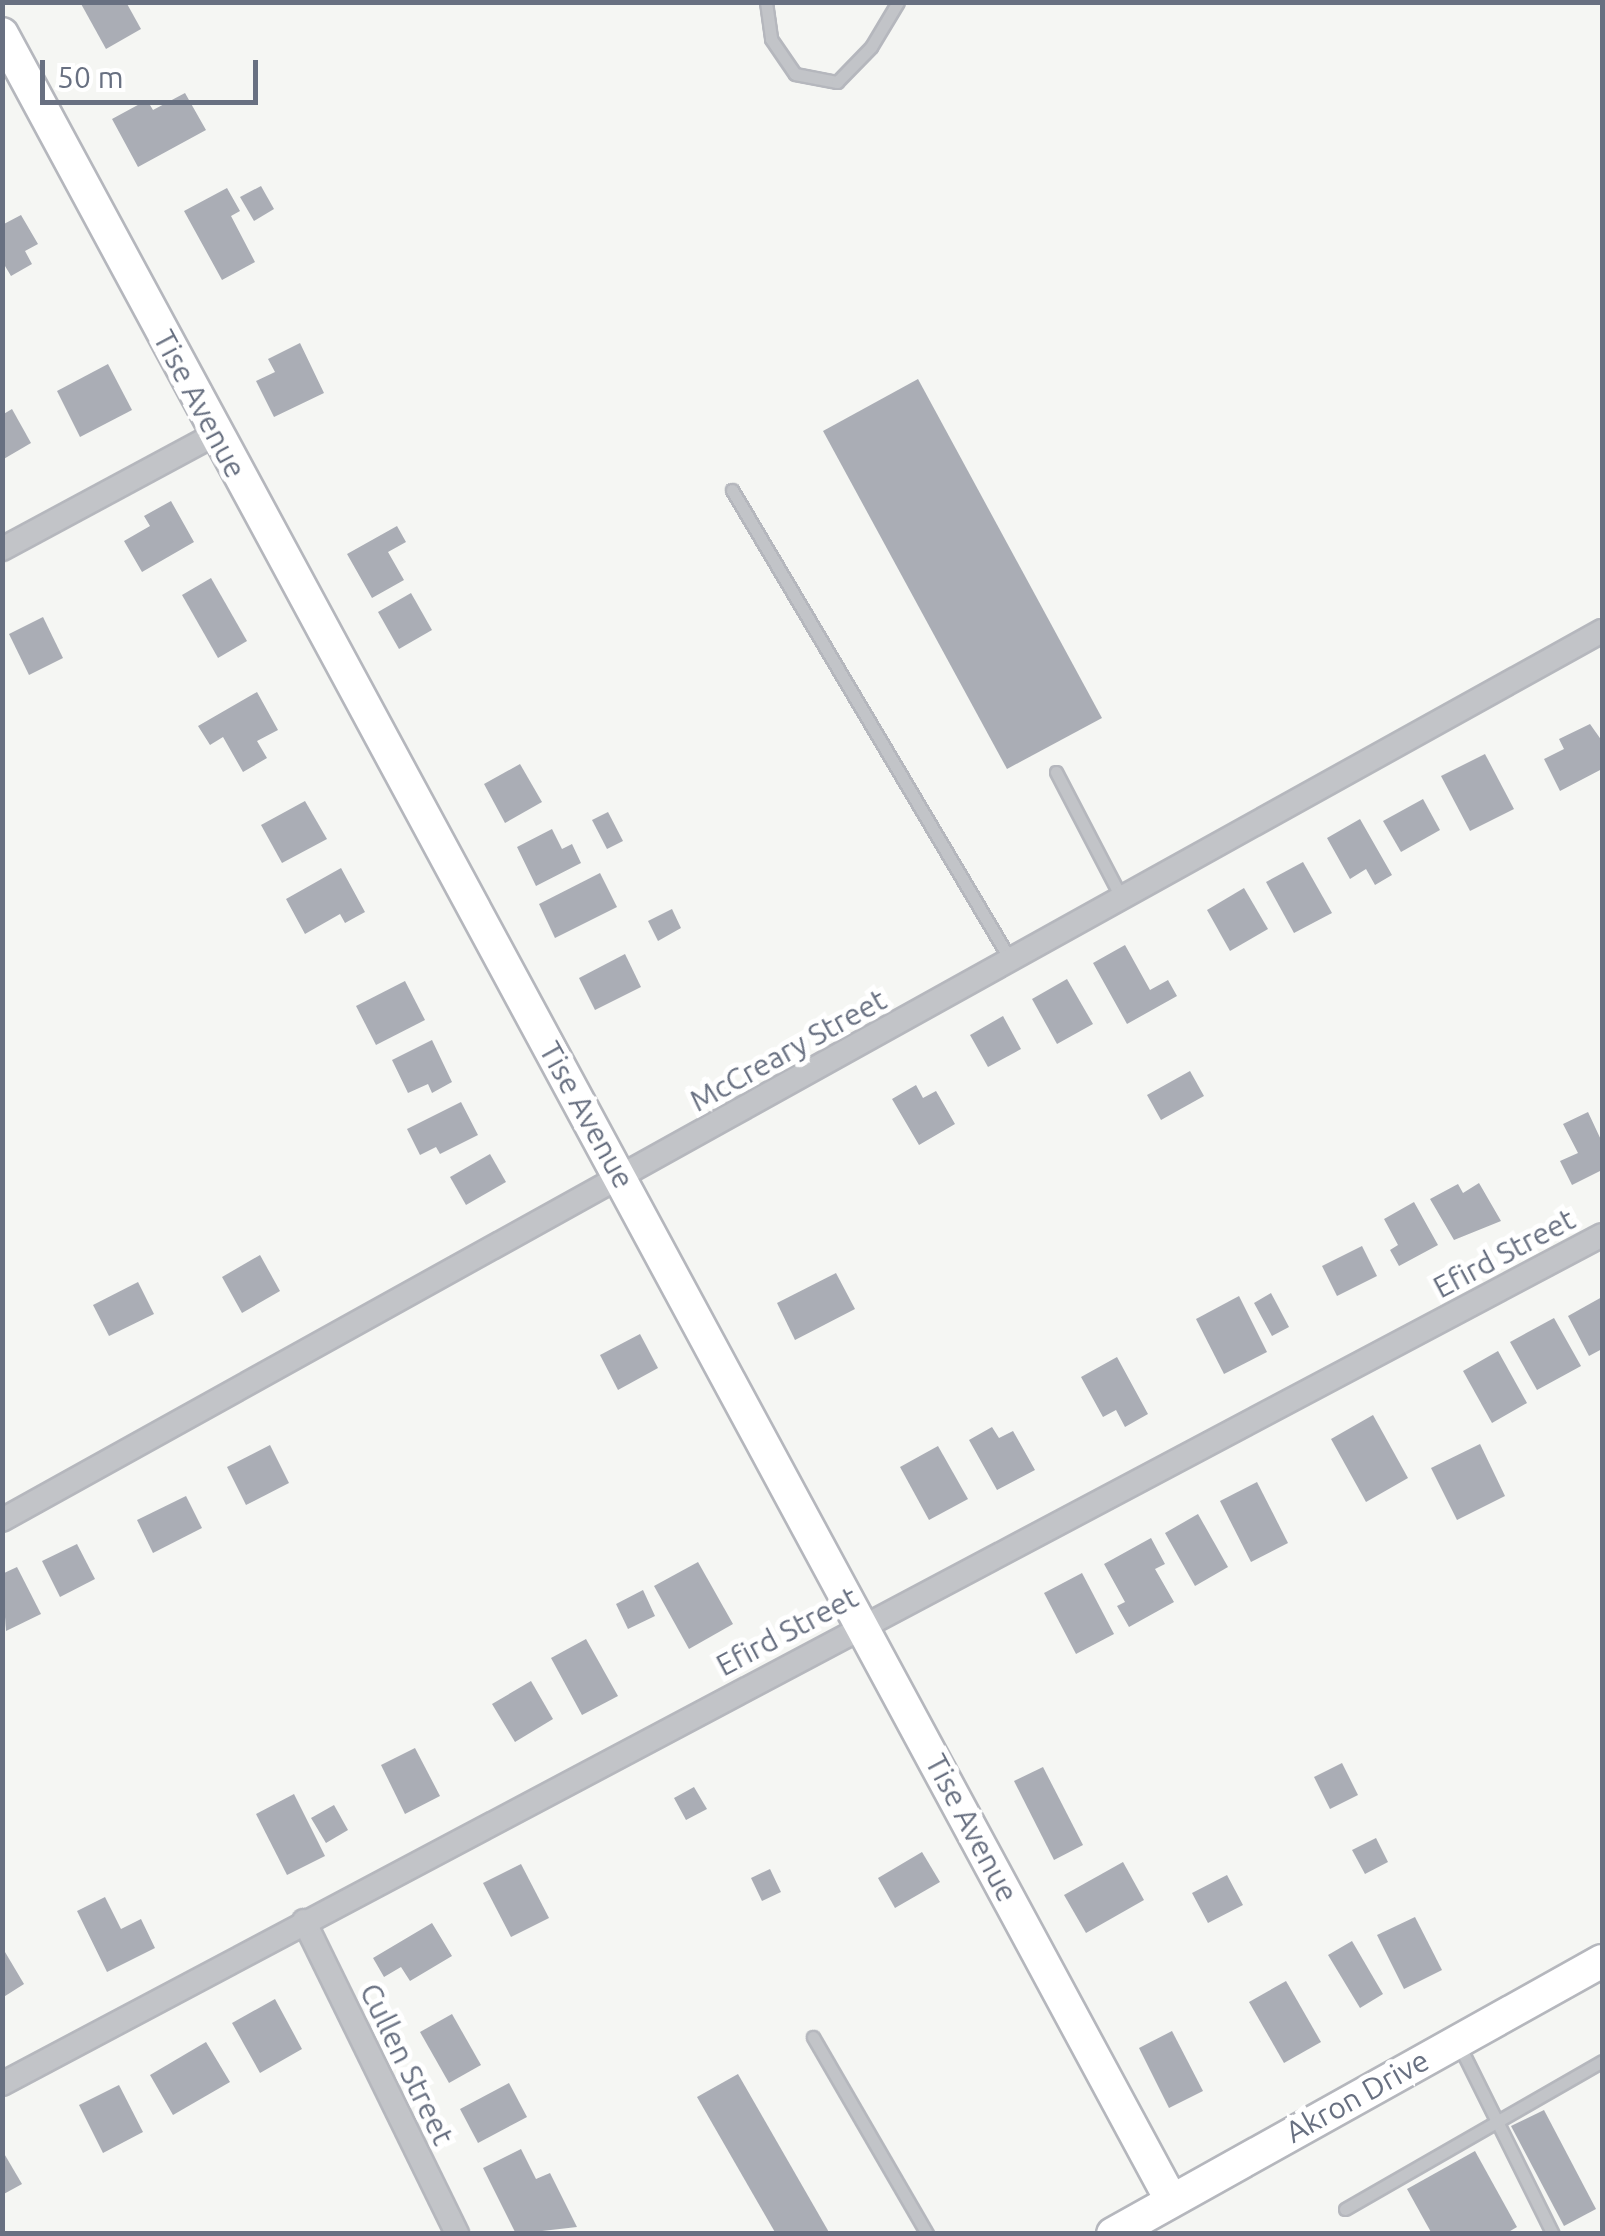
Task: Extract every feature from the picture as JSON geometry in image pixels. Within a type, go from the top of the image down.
[{"type":"street","name":"Tise Avenue","points":[[2,34],[1170,2198]]},
{"type":"street","points":[[2,549],[216,434]]},
{"type":"street","name":"McCreary Street","points":[[2,1520],[1602,632]]},
{"type":"street","name":"Efird Street","points":[[2,2084],[1602,1235]]},
{"type":"street","name":"Cullen Street","points":[[304,1921],[457,2234]]},
{"type":"street","name":"Akron Drive","points":[[1113,2234],[1170,2198],[1602,1961]]},
{"type":"lane","points":[[766,2],[771,39],[795,74],[837,82],[871,47],[898,2]]},
{"type":"lane","points":[[732,490],[1011,961]]},
{"type":"lane","points":[[1056,772],[1122,899]]},
{"type":"lane","points":[[813,2037],[927,2234]]},
{"type":"lane","points":[[1458,2041],[1553,2234]]},
{"type":"lane","points":[[1344,2209],[1602,2061]]},
{"type":"building","points":[[80,2],[126,2],[141,29],[106,49]]},
{"type":"building","points":[[185,93],[206,130],[138,167],[112,119],[147,100],[153,110]]},
{"type":"building","points":[[261,186],[274,209],[254,221],[240,197]]},
{"type":"building","points":[[227,188],[240,211],[231,216],[255,262],[222,280],[184,211]]},
{"type":"building","points":[[21,215],[38,244],[25,251],[32,264],[11,276],[2,261],[2,225]]},
{"type":"building","points":[[300,343],[324,393],[274,417],[256,381],[275,372],[268,359]]},
{"type":"building","points":[[108,364],[132,410],[80,437],[57,391]]},
{"type":"building","points":[[918,379],[1102,718],[1007,769],[823,431]]},
{"type":"building","points":[[12,409],[31,443],[2,460],[2,415]]},
{"type":"building","points":[[171,501],[194,542],[142,572],[124,541],[150,526],[144,516]]},
{"type":"building","points":[[397,526],[406,542],[388,552],[404,580],[372,598],[347,554]]},
{"type":"building","points":[[211,578],[247,641],[218,658],[182,595]]},
{"type":"building","points":[[411,593],[432,630],[399,649],[378,612]]},
{"type":"building","points":[[43,617],[63,658],[29,675],[9,634]]},
{"type":"building","points":[[257,692],[278,730],[257,741],[267,758],[243,772],[223,737],[210,745],[198,726]]},
{"type":"building","points":[[1590,724],[1602,741],[1602,769],[1560,791],[1544,759],[1564,749],[1559,739]]},
{"type":"building","points":[[1485,754],[1514,809],[1470,831],[1441,776]]},
{"type":"building","points":[[520,764],[542,802],[505,823],[484,784]]},
{"type":"building","points":[[1423,799],[1440,830],[1401,852],[1383,821]]},
{"type":"building","points":[[305,801],[327,839],[282,863],[261,825]]},
{"type":"building","points":[[608,812],[623,841],[607,849],[592,820]]},
{"type":"building","points":[[1360,819],[1392,875],[1375,885],[1366,869],[1350,879],[1327,838]]},
{"type":"building","points":[[552,829],[562,849],[572,844],[581,863],[536,886],[517,847]]},
{"type":"building","points":[[1303,862],[1332,913],[1294,933],[1266,882]]},
{"type":"building","points":[[341,868],[365,912],[345,923],[340,914],[305,934],[286,899]]},
{"type":"building","points":[[600,873],[617,907],[555,938],[539,904]]},
{"type":"building","points":[[1244,888],[1268,929],[1230,951],[1207,910]]},
{"type":"building","points":[[672,909],[681,928],[658,941],[648,921]]},
{"type":"building","points":[[1125,945],[1150,990],[1168,980],[1177,996],[1127,1024],[1093,963]]},
{"type":"building","points":[[625,954],[641,987],[595,1010],[579,978]]},
{"type":"building","points":[[1067,979],[1093,1024],[1057,1044],[1032,999]]},
{"type":"building","points":[[405,981],[425,1020],[376,1045],[356,1006]]},
{"type":"building","points":[[1003,1016],[1021,1049],[988,1067],[970,1035]]},
{"type":"building","points":[[432,1040],[452,1082],[432,1093],[428,1084],[408,1093],[392,1060]]},
{"type":"building","points":[[1190,1071],[1204,1096],[1161,1120],[1147,1095]]},
{"type":"building","points":[[916,1085],[923,1098],[936,1091],[955,1124],[919,1145],[892,1099]]},
{"type":"building","points":[[461,1102],[478,1135],[440,1154],[436,1147],[420,1155],[407,1129]]},
{"type":"building","points":[[1588,1112],[1602,1142],[1602,1170],[1572,1185],[1560,1161],[1578,1153],[1563,1124]]},
{"type":"building","points":[[490,1154],[506,1182],[466,1205],[450,1177]]},
{"type":"building","points":[[1479,1183],[1501,1221],[1454,1240],[1430,1199],[1458,1184],[1463,1193]]},
{"type":"building","points":[[1414,1202],[1438,1245],[1399,1266],[1390,1250],[1398,1245],[1384,1219]]},
{"type":"building","points":[[1362,1246],[1377,1276],[1337,1296],[1322,1266]]},
{"type":"building","points":[[260,1255],[280,1291],[242,1313],[222,1277]]},
{"type":"building","points":[[836,1273],[855,1309],[795,1340],[777,1303]]},
{"type":"building","points":[[138,1282],[154,1314],[109,1336],[93,1305]]},
{"type":"building","points":[[1271,1293],[1289,1327],[1272,1336],[1254,1303]]},
{"type":"building","points":[[1239,1296],[1267,1352],[1224,1374],[1196,1319]]},
{"type":"building","points":[[1602,1297],[1602,1349],[1589,1356],[1568,1316]]},
{"type":"building","points":[[1554,1318],[1581,1366],[1537,1390],[1510,1342]]},
{"type":"building","points":[[640,1334],[658,1368],[618,1390],[600,1355]]},
{"type":"building","points":[[1498,1351],[1527,1403],[1492,1423],[1463,1371]]},
{"type":"building","points":[[1117,1357],[1148,1414],[1125,1427],[1116,1410],[1103,1417],[1081,1377]]},
{"type":"building","points":[[1373,1415],[1408,1478],[1366,1502],[1331,1439]]},
{"type":"building","points":[[992,1427],[999,1438],[1013,1431],[1035,1470],[997,1490],[969,1440]]},
{"type":"building","points":[[1480,1444],[1505,1496],[1457,1520],[1431,1468]]},
{"type":"building","points":[[270,1445],[289,1483],[246,1505],[227,1467]]},
{"type":"building","points":[[938,1446],[968,1499],[929,1520],[900,1467]]},
{"type":"building","points":[[1257,1482],[1288,1543],[1251,1562],[1220,1501]]},
{"type":"building","points":[[186,1496],[202,1528],[153,1553],[137,1520]]},
{"type":"building","points":[[1198,1514],[1228,1567],[1195,1586],[1165,1533]]},
{"type":"building","points":[[1151,1538],[1165,1564],[1155,1569],[1174,1602],[1129,1627],[1117,1606],[1125,1602],[1104,1564]]},
{"type":"building","points":[[77,1544],[95,1579],[60,1597],[42,1561]]},
{"type":"building","points":[[698,1562],[733,1624],[689,1649],[654,1586]]},
{"type":"building","points":[[17,1567],[41,1614],[6,1631],[2,1574]]},
{"type":"building","points":[[1082,1573],[1114,1634],[1076,1654],[1044,1593]]},
{"type":"building","points":[[643,1590],[655,1616],[628,1629],[616,1604]]},
{"type":"building","points":[[586,1639],[618,1696],[582,1715],[551,1658]]},
{"type":"building","points":[[531,1681],[553,1719],[515,1742],[492,1704]]},
{"type":"building","points":[[415,1748],[440,1796],[405,1814],[381,1765]]},
{"type":"building","points":[[1342,1763],[1358,1795],[1330,1809],[1314,1777]]},
{"type":"building","points":[[1043,1767],[1083,1845],[1054,1860],[1014,1781]]},
{"type":"building","points":[[694,1787],[707,1809],[686,1820],[674,1798]]},
{"type":"building","points":[[294,1794],[325,1856],[287,1875],[256,1814]]},
{"type":"building","points":[[334,1805],[348,1830],[326,1843],[311,1818]]},
{"type":"building","points":[[1376,1838],[1388,1862],[1365,1874],[1352,1850]]},
{"type":"building","points":[[922,1852],[940,1882],[895,1908],[878,1878]]},
{"type":"building","points":[[1123,1862],[1144,1900],[1086,1933],[1064,1895]]},
{"type":"building","points":[[521,1864],[549,1918],[511,1937],[483,1883]]},
{"type":"building","points":[[770,1869],[781,1892],[762,1901],[751,1878]]},
{"type":"building","points":[[1227,1875],[1243,1905],[1208,1923],[1192,1893]]},
{"type":"building","points":[[105,1897],[121,1929],[141,1919],[155,1948],[107,1972],[77,1911]]},
{"type":"building","points":[[1415,1917],[1442,1970],[1404,1989],[1377,1935]]},
{"type":"building","points":[[432,1923],[452,1956],[410,1981],[401,1967],[384,1977],[373,1958]]},
{"type":"building","points":[[1352,1941],[1383,1994],[1360,2008],[1328,1955]]},
{"type":"building","points":[[5,1952],[24,1984],[2,1998],[2,1954]]},
{"type":"building","points":[[1286,1981],[1321,2042],[1284,2063],[1249,2002]]},
{"type":"building","points":[[275,1999],[302,2049],[260,2073],[232,2023]]},
{"type":"building","points":[[452,2014],[481,2065],[449,2083],[420,2032]]},
{"type":"building","points":[[1172,2031],[1203,2091],[1169,2108],[1139,2048]]},
{"type":"building","points":[[206,2042],[230,2082],[173,2115],[150,2075]]},
{"type":"building","points":[[738,2074],[830,2234],[776,2234],[697,2097]]},
{"type":"building","points":[[509,2083],[527,2117],[478,2143],[460,2109]]},
{"type":"building","points":[[119,2085],[143,2132],[103,2153],[79,2105]]},
{"type":"building","points":[[1544,2110],[1596,2209],[1564,2226],[1511,2126]]},
{"type":"building","points":[[521,2149],[536,2179],[550,2173],[577,2227],[516,2234],[483,2168]]},
{"type":"building","points":[[2,2150],[22,2184],[2,2195]]},
{"type":"building","points":[[1475,2151],[1517,2227],[1505,2234],[1432,2234],[1407,2189]]}]
